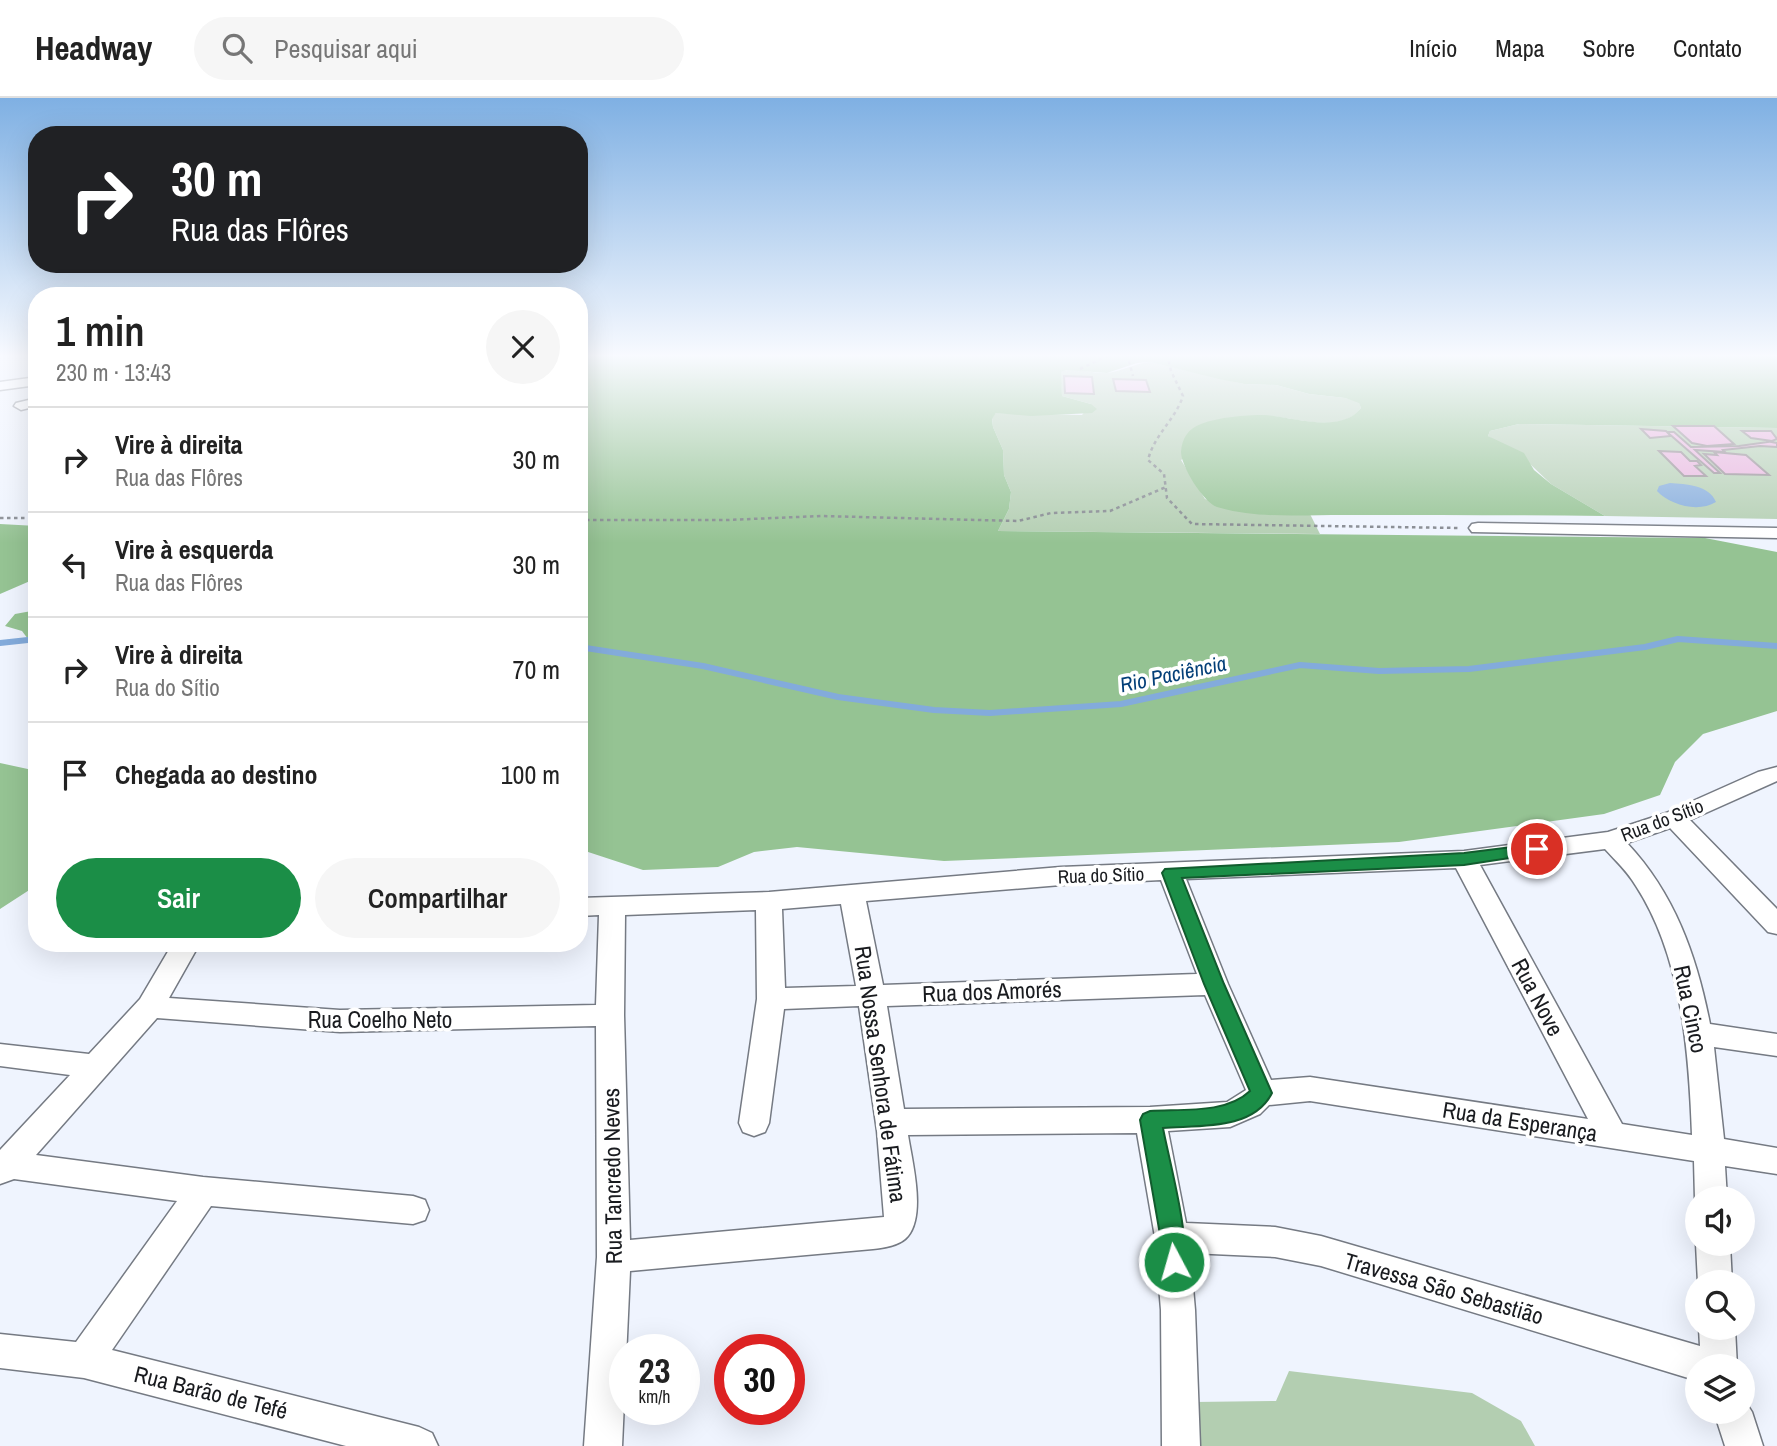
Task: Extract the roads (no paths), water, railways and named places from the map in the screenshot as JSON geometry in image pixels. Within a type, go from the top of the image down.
[{"type":"street","points":[[1478,528],[1777,533]]},
{"type":"street","name":"Rua do Sítio","points":[[588,907],[769,901],[1061,876],[1464,859],[1611,840],[1674,818],[1766,776],[1777,774]]},
{"type":"street","points":[[1674,818],[1777,925]]},
{"type":"street","name":"Rua Cinco","points":[[1611,840],[1647,883],[1673,934],[1700,1034],[1710,1186]]},
{"type":"street","name":"Rua Nove","points":[[1464,859],[1612,1135]]},
{"type":"street","points":[[892,1122],[1150,1120],[1230,1114],[1249,1105],[1262,1093],[1214,984],[1171,873]]},
{"type":"street","name":"Rua Nossa Senhora de Fátima","points":[[852,895],[873,994],[892,1122],[901,1210],[900,1224],[893,1231],[873,1234]]},
{"type":"street","points":[[754,1123],[771,999],[769,901]]},
{"type":"street","name":"Rua Tancredo Neves","points":[[603,1446],[614,1257],[610,1015],[612,906]]},
{"type":"street","points":[[3,1167],[150,1007],[182,952]]},
{"type":"street","name":"Rua dos Amorés","points":[[771,999],[1214,984]]},
{"type":"street","name":"Rua Coelho Neto","points":[[150,1007],[340,1021],[610,1015]]},
{"type":"street","points":[[1700,1034],[1777,1045]]},
{"type":"street","points":[[0,1055],[96,1067]]},
{"type":"street","name":"Rua da Esperança","points":[[1262,1093],[1310,1089],[1777,1161]]},
{"type":"street","points":[[1150,1120],[1172,1237],[1178,1310],[1181,1446]]},
{"type":"street","points":[[3,1167],[203,1191],[413,1209]]},
{"type":"street","points":[[84,1360],[203,1191]]},
{"type":"street","points":[[614,1257],[873,1234]]},
{"type":"street","name":"Travessa São Sebastião","points":[[1172,1237],[1275,1242],[1321,1251],[1685,1359]]},
{"type":"street","name":"Rua Barão de Tefé","points":[[0,1351],[84,1360],[419,1446]]},
{"type":"street","points":[[1737,1424],[1744,1446]]},
{"type":"water","points":[[1670,483],[1703,489],[1713,496],[1716,502],[1701,507],[1677,504],[1657,491],[1659,486]]},
{"type":"waterway","name":"Rio Paciência","points":[[588,648],[703,666],[838,697],[934,710],[990,713],[1121,704],[1300,665],[1379,671],[1469,669],[1645,647],[1678,639],[1777,646]]},
{"type":"waterway","name":"Rio Paciência","points":[[0,643],[28,640]]}]
